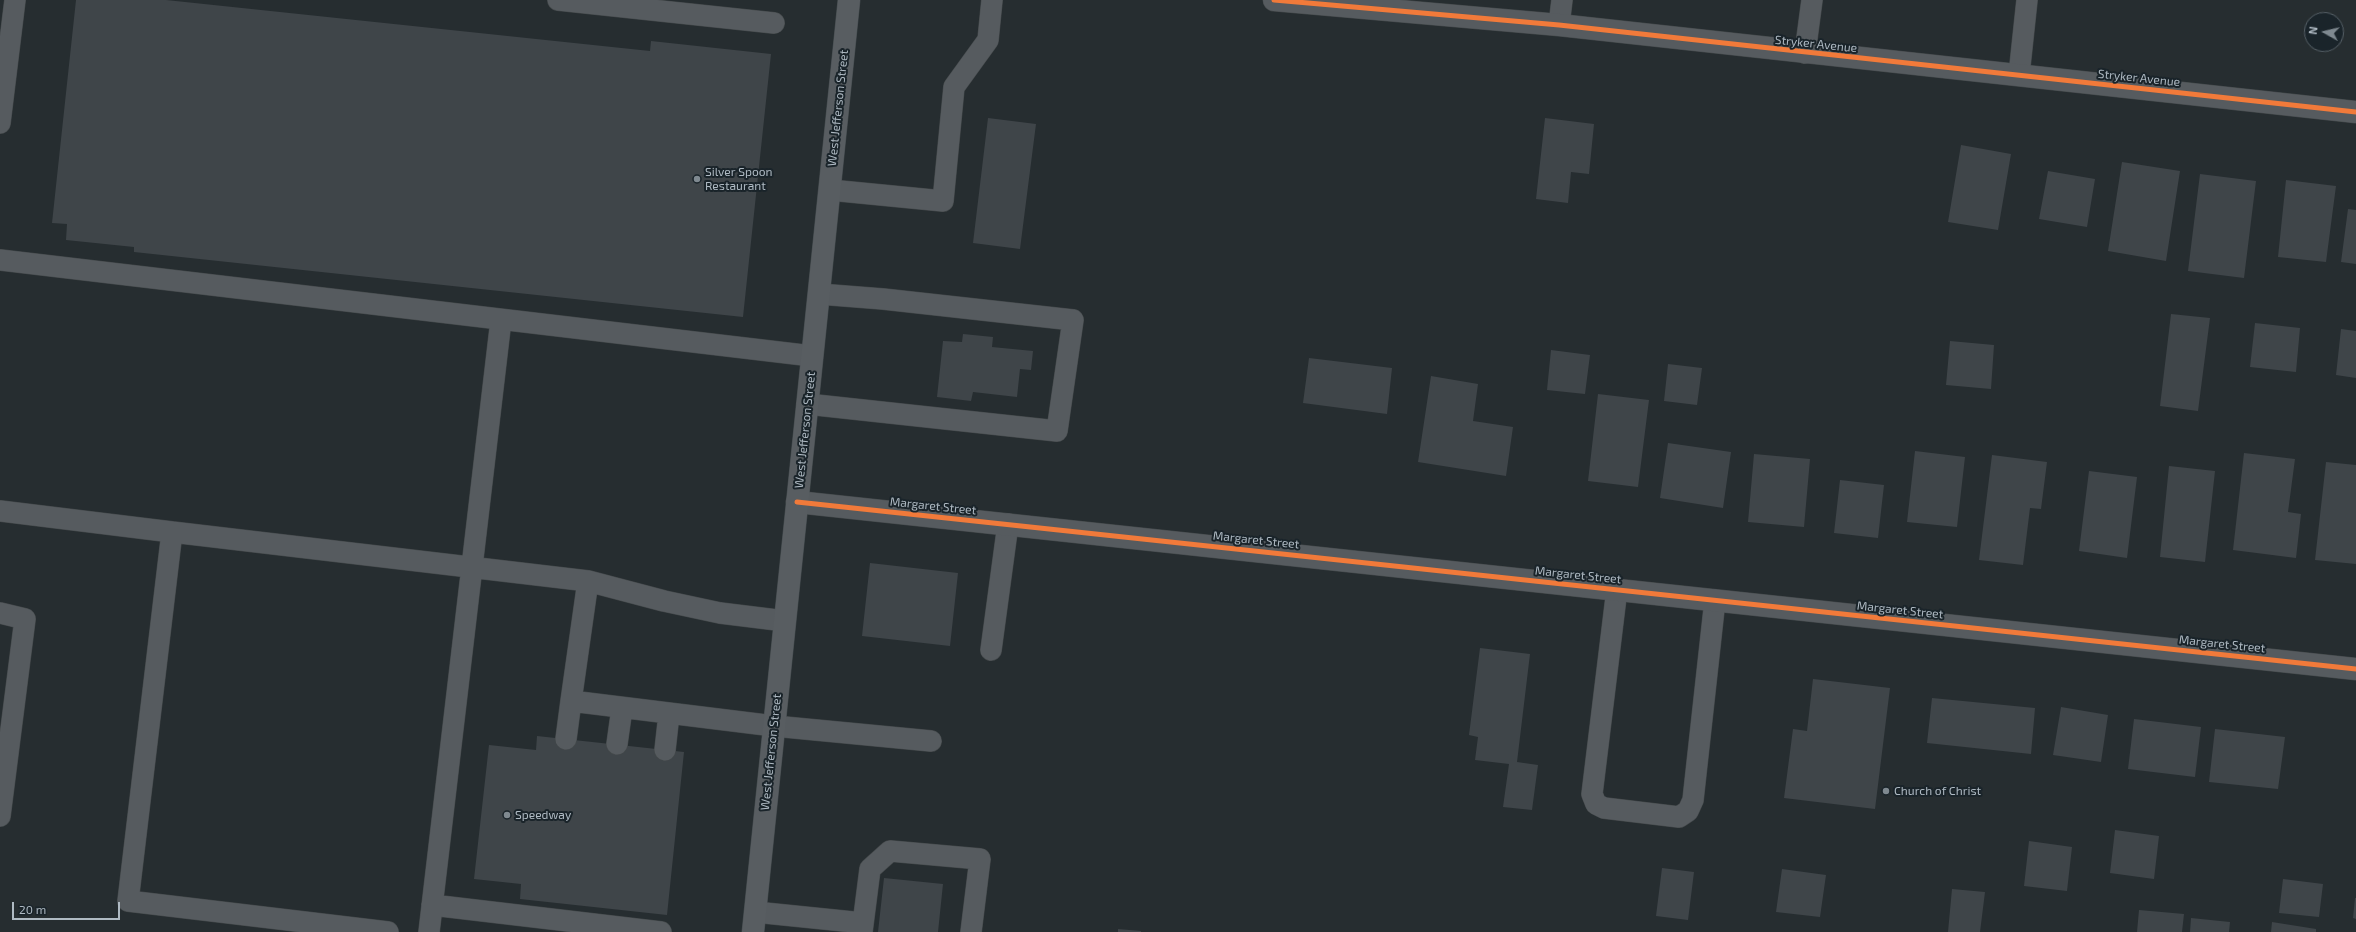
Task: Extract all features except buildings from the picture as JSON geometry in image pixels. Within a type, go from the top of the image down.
[{"type":"main road","name":"West Jefferson Street","points":[[754,922],[849,0]]},
{"type":"street","name":"Stryker Avenue","points":[[1274,0],[1372,5],[2356,112]]},
{"type":"street","name":"Margaret Street","points":[[797,502],[2356,668]]},
{"type":"lane","points":[[0,123],[15,0]]},
{"type":"lane","points":[[558,0],[700,8],[774,23]]},
{"type":"lane","points":[[830,190],[943,201],[954,87],[988,40],[992,0]]},
{"type":"lane","points":[[1559,26],[1562,0]]},
{"type":"lane","points":[[1805,53],[1812,0]]},
{"type":"lane","points":[[2019,75],[2027,0]]},
{"type":"lane","points":[[0,260],[812,356]]},
{"type":"lane","points":[[807,404],[1057,431],[1073,320],[883,299],[819,294]]},
{"type":"lane","points":[[428,932],[501,320]]},
{"type":"lane","points":[[0,512],[588,581],[664,601],[720,613],[785,621]]},
{"type":"lane","points":[[991,650],[1008,524]]},
{"type":"lane","points":[[172,532],[128,901],[388,932]]},
{"type":"lane","points":[[566,739],[588,581]]},
{"type":"lane","points":[[1617,589],[1592,794],[1596,804],[1604,808],[1679,817],[1688,811],[1693,800],[1715,600]]},
{"type":"lane","points":[[0,613],[25,619],[0,816]]},
{"type":"lane","points":[[571,701],[774,726],[931,741]]},
{"type":"lane","points":[[617,744],[622,708]]},
{"type":"lane","points":[[665,750],[669,714]]},
{"type":"lane","points":[[754,922],[862,927],[870,869],[890,851],[980,859],[971,932]]},
{"type":"lane","points":[[432,905],[546,910],[597,916],[650,925]]},
{"type":"cycle path","points":[[1274,0],[1559,25],[2356,112]]},
{"type":"cycle path","points":[[797,502],[2356,669]]},
{"type":"place","name":"Silver Spoon Restaurant","points":[[697,179]]},
{"type":"place","name":"Church of Christ","points":[[1886,791]]},
{"type":"place","name":"Speedway","points":[[507,815]]}]
